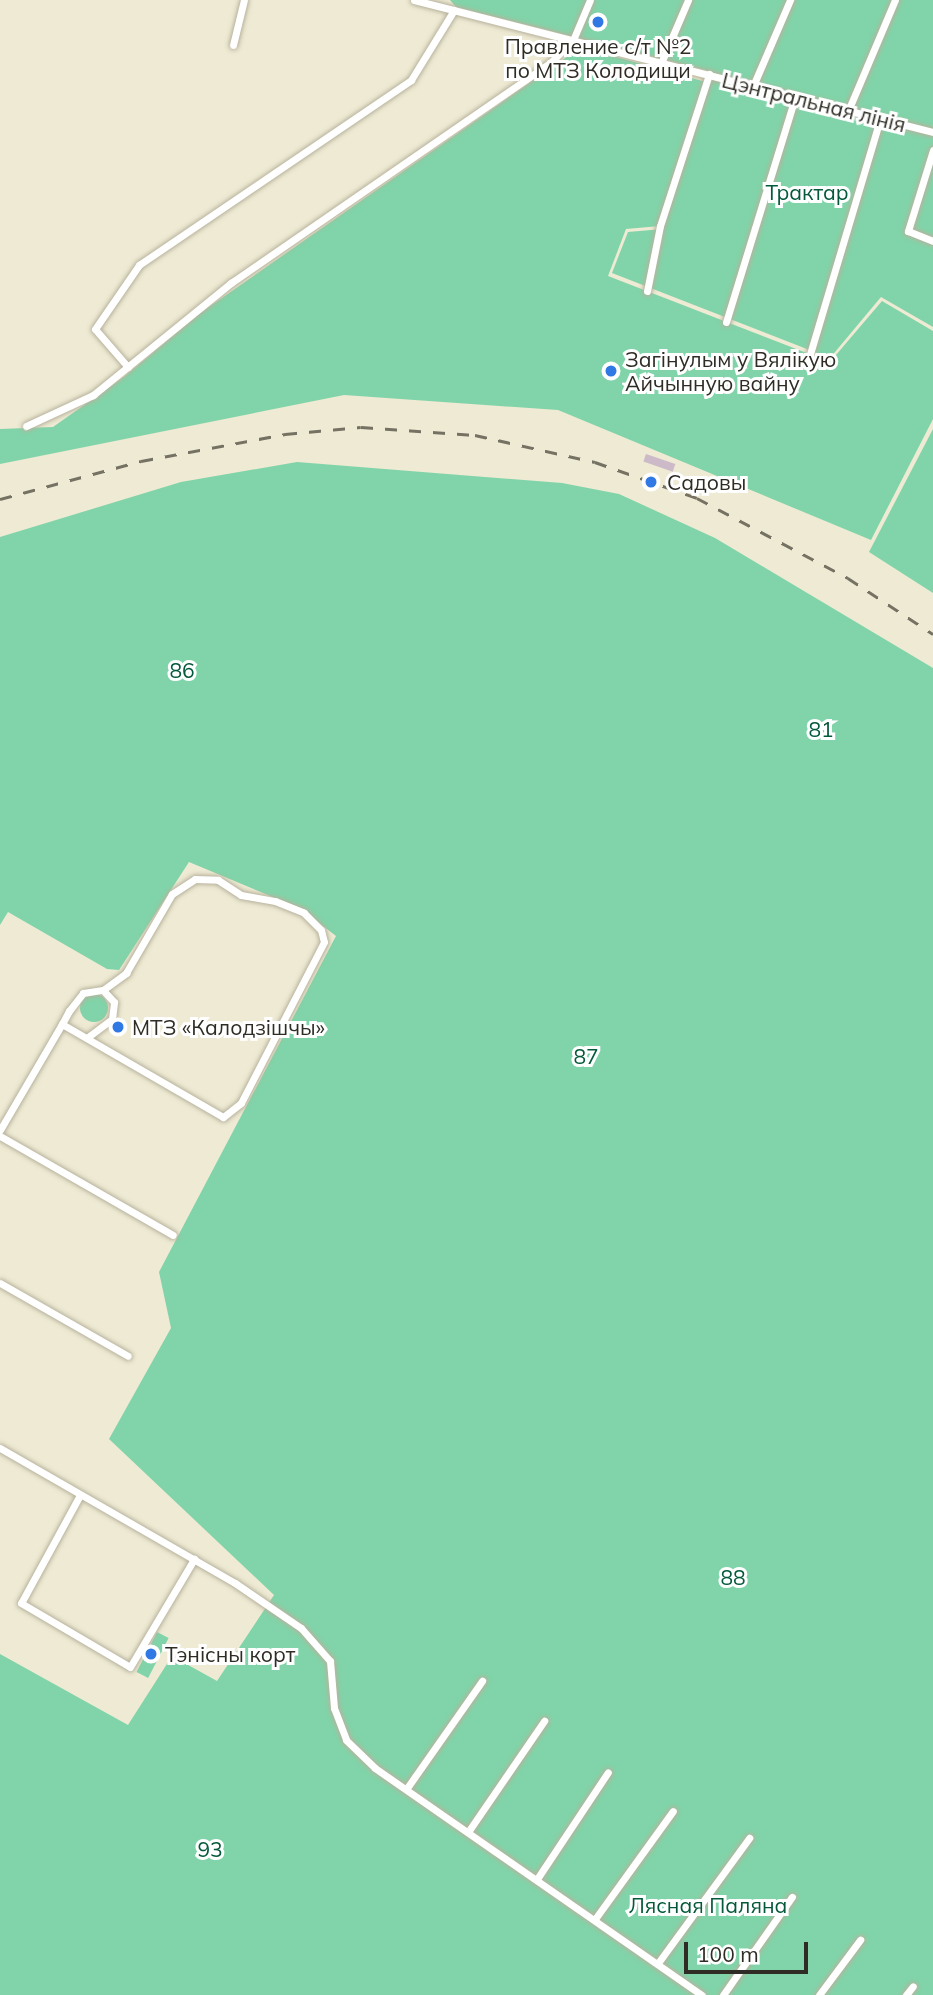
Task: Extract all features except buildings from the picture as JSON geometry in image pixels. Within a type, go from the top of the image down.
[{"type":"street","points":[[233,45],[244,0]]},
{"type":"street","name":"Цэнтральная лінія","points":[[414,0],[933,132]]},
{"type":"street","points":[[26,426],[93,396],[232,283],[550,63],[573,40],[590,0]]},
{"type":"street","points":[[661,63],[688,0]]},
{"type":"street","points":[[754,86],[790,0]]},
{"type":"street","points":[[848,111],[895,0]]},
{"type":"street","points":[[128,367],[95,329],[139,265],[411,80],[454,10]]},
{"type":"street","points":[[646,290],[660,226],[709,74]]},
{"type":"street","points":[[726,322],[795,98]]},
{"type":"street","points":[[810,354],[880,119]]},
{"type":"street","points":[[933,150],[908,231],[933,241]]},
{"type":"street","points":[[0,1130],[62,1024],[83,993],[103,990],[126,973],[172,894],[195,879],[218,880],[241,895],[304,913],[324,942],[241,1103],[223,1117],[62,1024]]},
{"type":"street","points":[[88,1037],[112,1018],[114,1002],[103,990]]},
{"type":"street","points":[[0,1136],[173,1235]]},
{"type":"street","points":[[0,1283],[128,1356]]},
{"type":"street","points":[[0,1448],[235,1583],[323,1648],[346,1740],[375,1768],[702,1995]]},
{"type":"street","points":[[80,1494],[21,1603],[131,1667],[194,1559]]},
{"type":"street","points":[[407,1788],[482,1681]]},
{"type":"street","points":[[468,1832],[544,1721]]},
{"type":"street","points":[[537,1879],[608,1772]]},
{"type":"street","points":[[595,1919],[673,1811]]},
{"type":"street","points":[[658,1963],[749,1839]]},
{"type":"street","points":[[723,1995],[792,1897]]},
{"type":"street","points":[[819,1995],[860,1940]]},
{"type":"street","points":[[906,1995],[913,1986]]},
{"type":"green space","name":"Трактар","points":[[450,0],[933,0],[933,327],[881,297],[830,358],[612,273],[628,232],[663,229],[713,72],[456,7]]},
{"type":"green space","points":[[581,47],[706,82],[660,226],[626,229],[608,276],[830,362],[882,301],[933,331],[933,419],[871,540],[558,410],[344,395],[0,464],[0,429],[53,427],[124,377],[199,314]]},
{"type":"green space","points":[[933,429],[933,593],[869,552]]},
{"type":"green space","points":[[297,462],[562,483],[619,494],[715,538],[933,668],[933,1995],[0,1995],[0,1654],[128,1725],[172,1656],[217,1681],[274,1595],[109,1439],[171,1328],[159,1272],[336,936],[301,909],[189,862],[119,970],[107,969],[8,912],[0,925],[0,537],[181,482]]},
{"type":"green space","points":[[94,994],[104,998],[108,1008],[104,1018],[94,1022],[84,1018],[80,1008],[84,998]]},
{"type":"green space","name":"Тэнісны корт","points":[[157,1632],[169,1638],[148,1678],[137,1672]]},
{"type":"railway","points":[[0,499],[141,461],[285,434],[361,427],[475,435],[595,462],[697,498],[848,578],[933,634]]},
{"type":"place","name":"Правление с/т №2 по МТЗ Колодищи","points":[[598,22]]},
{"type":"place","name":"Загінулым у Вялікую Айчынную вайну","points":[[611,371]]},
{"type":"place","name":"Садовы","points":[[651,482]]},
{"type":"place","name":"МТЗ «Калодзішчы»","points":[[118,1027]]},
{"type":"place","name":"Тэнісны корт","points":[[151,1654]]},
{"type":"park label","name":"86","points":[[182,670]]},
{"type":"park label","name":"81","points":[[821,729]]},
{"type":"park label","name":"87","points":[[586,1056]]},
{"type":"park label","name":"88","points":[[733,1577]]},
{"type":"park label","name":"93","points":[[210,1849]]},
{"type":"park label","name":"Лясная Паляна","points":[[708,1905]]}]
